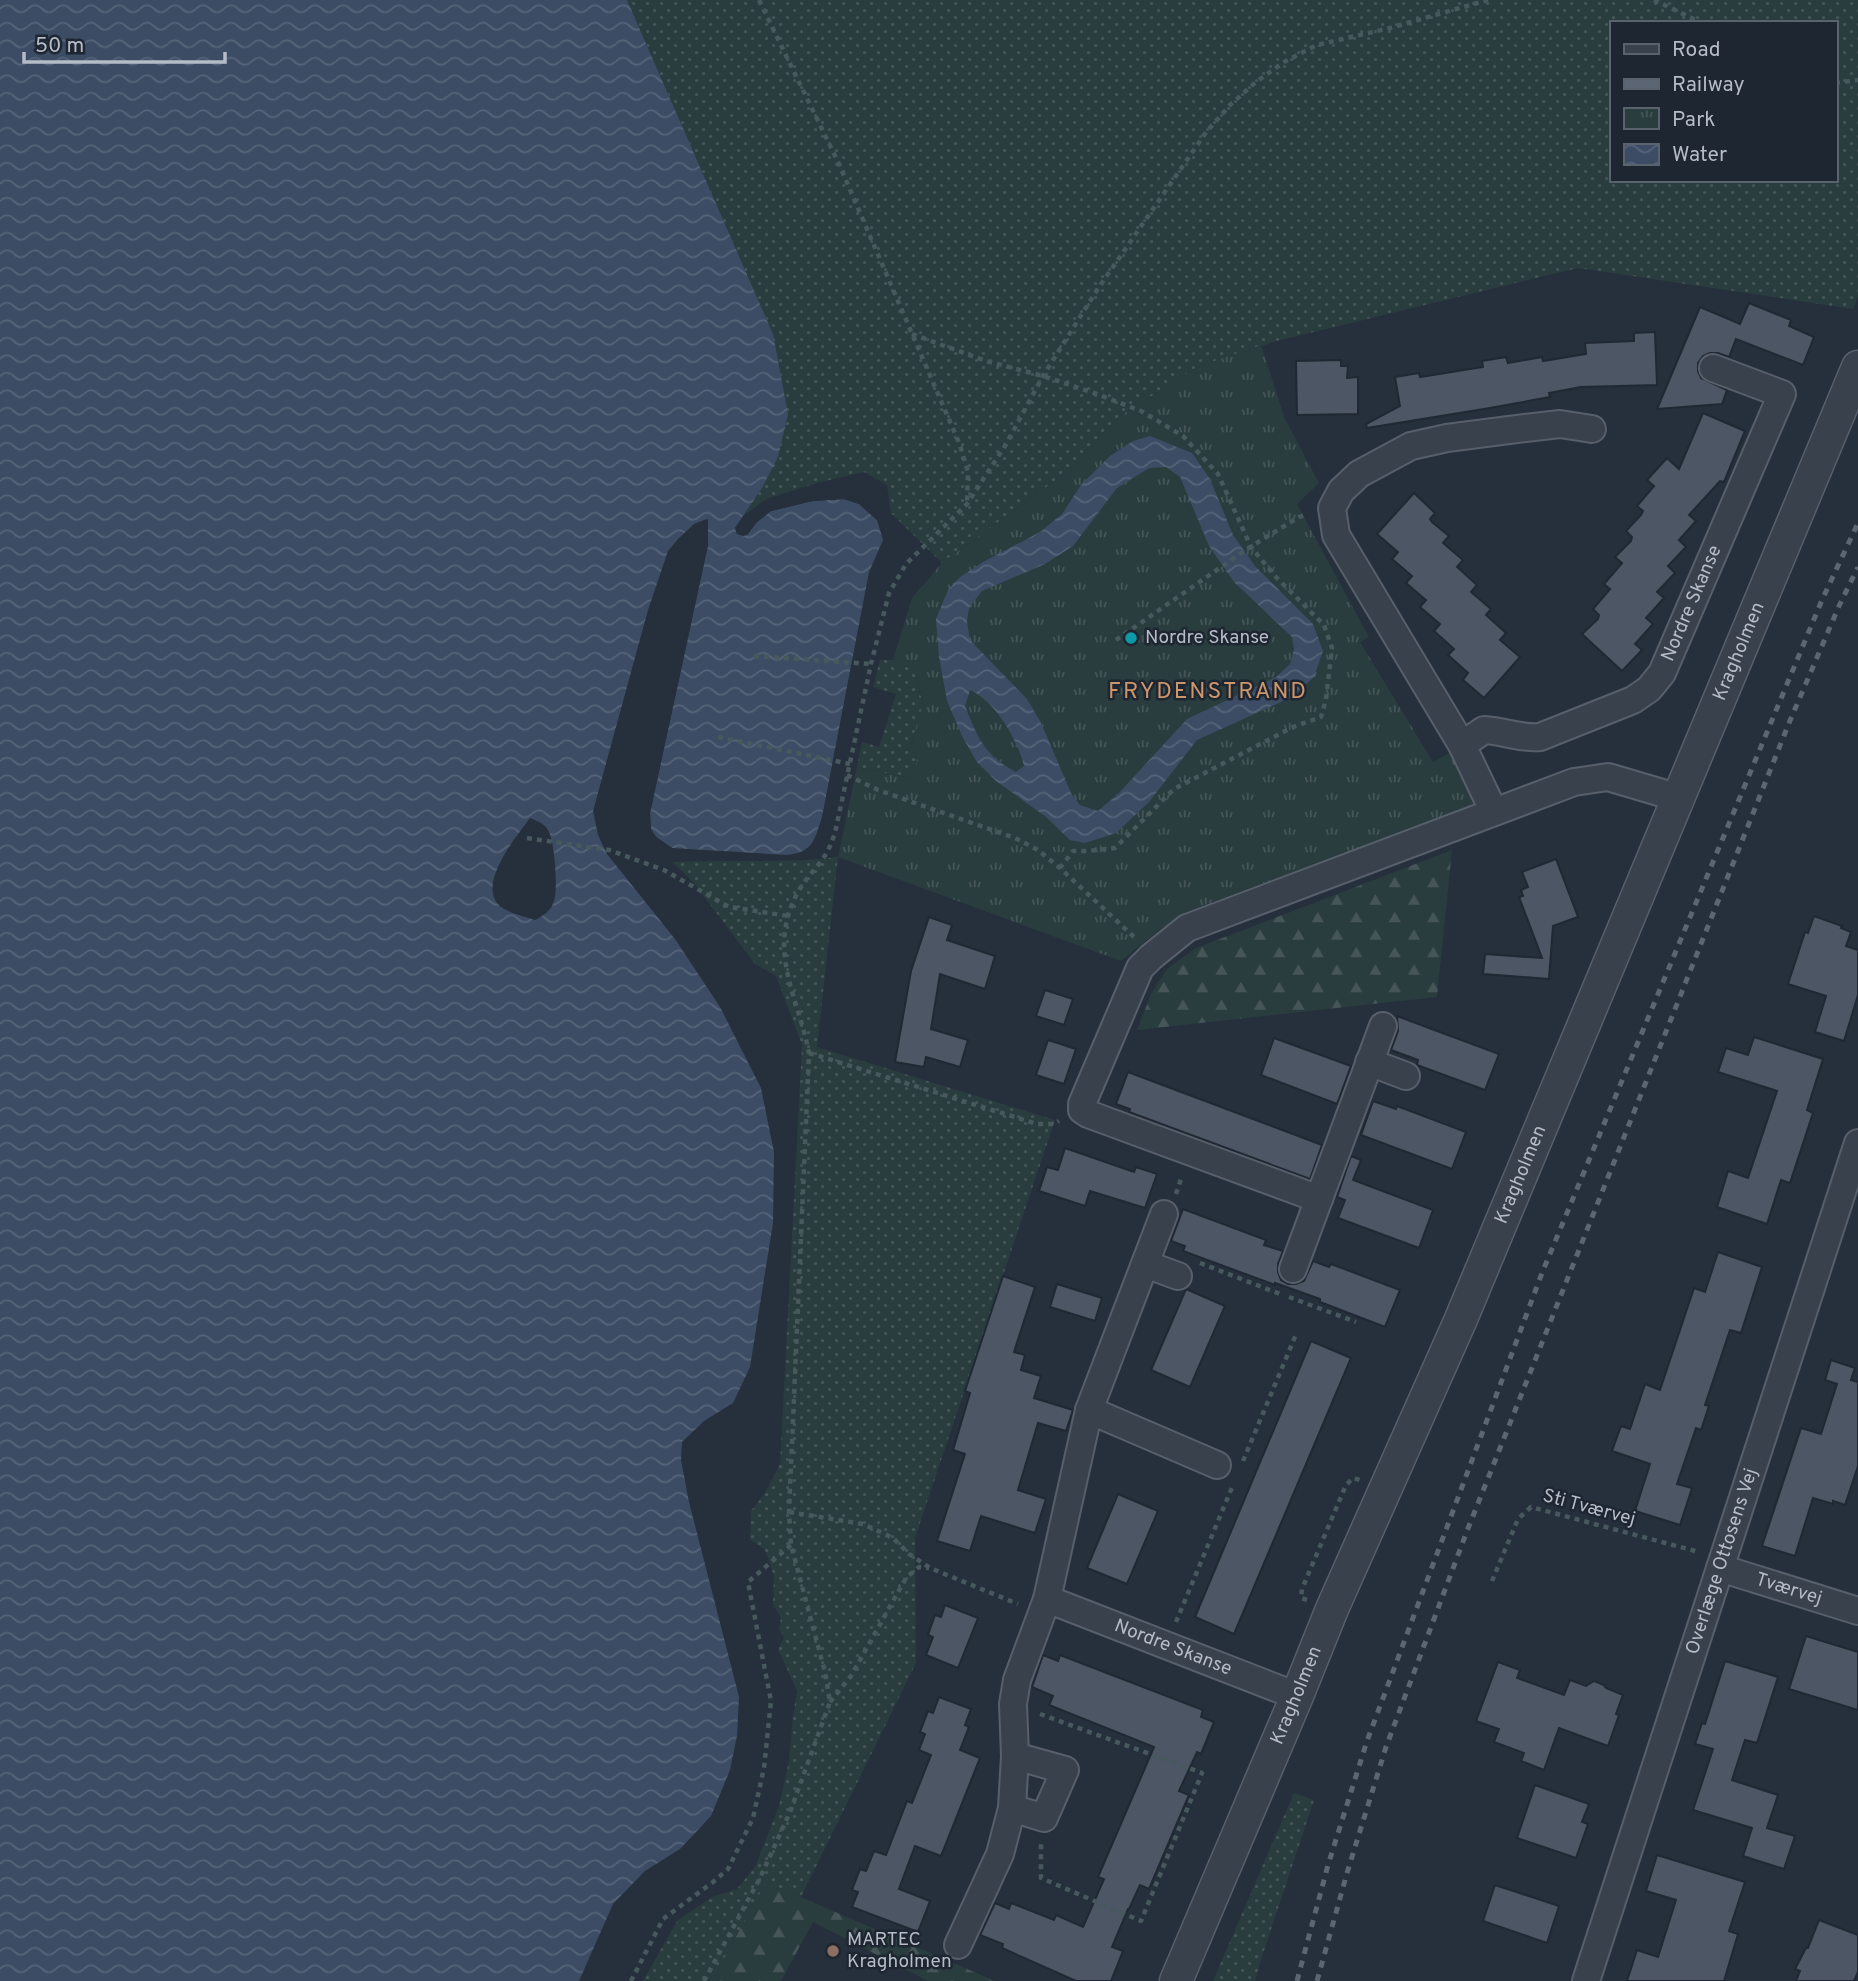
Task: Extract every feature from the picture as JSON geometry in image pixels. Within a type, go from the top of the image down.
[{"type":"street","name":"Kragholmen","points":[[1176,1981],[1338,1596],[1466,1306],[1858,367]]},
{"type":"street","name":"Nordre Skanse","points":[[1462,745],[1484,730],[1525,738],[1540,737],[1633,700],[1649,689],[1662,673],[1782,394],[1713,369]]},
{"type":"street","points":[[1494,812],[1462,745],[1336,535],[1332,508],[1341,491],[1359,474],[1411,446],[1447,438],[1560,424],[1592,429]]},
{"type":"street","points":[[1319,1199],[1082,1110],[1082,1104],[1140,968],[1187,928],[1574,782],[1608,777],[1679,798]]},
{"type":"street","points":[[1293,1269],[1383,1026]]},
{"type":"street","points":[[1369,1062],[1406,1076]]},
{"type":"street","name":"Overlæge Ottosens Vej","points":[[1586,1981],[1858,1143]]},
{"type":"street","points":[[958,1945],[1000,1854],[1012,1808],[1015,1756],[1013,1704],[1017,1680],[1047,1599],[1089,1410],[1164,1214]]},
{"type":"street","points":[[1145,1264],[1178,1276]]},
{"type":"street","points":[[1089,1410],[1217,1465]]},
{"type":"street","name":"Tværvej","points":[[1721,1563],[1858,1611]]},
{"type":"street","name":"Nordre Skanse","points":[[1047,1599],[1297,1696]]},
{"type":"street","points":[[1012,1808],[1044,1818],[1065,1770],[1015,1756]]},
{"type":"path","points":[[759,0],[839,164],[960,445],[968,472],[967,504]]},
{"type":"path","points":[[830,1702],[825,1672],[791,1545],[789,1512],[809,1053],[805,1030],[786,972],[783,944],[788,916],[798,891],[825,855],[835,833],[889,593],[906,564],[967,504],[1005,446],[1043,376],[1097,290],[1207,131],[1230,105],[1284,62],[1317,46],[1488,0]]},
{"type":"path","points":[[1654,0],[1699,21]]},
{"type":"path","points":[[1837,83],[1858,80]]},
{"type":"path","points":[[912,334],[986,361],[1097,394],[1140,411],[1183,436],[1218,474],[1249,548],[1324,625],[1332,648],[1326,699],[1321,717],[1293,727],[1174,789],[1115,848],[1073,851],[1060,868]]},
{"type":"path","points":[[1116,640],[1249,548],[1299,517],[1332,508]]},
{"type":"path","points":[[754,656],[871,664]]},
{"type":"path","points":[[718,737],[850,764]]},
{"type":"path","points":[[847,775],[878,790],[1015,838],[1038,850],[1134,937],[1150,957]]},
{"type":"path","points":[[527,838],[609,850],[664,870],[729,907],[788,916]]},
{"type":"path","points":[[809,1053],[1037,1124],[1054,1124],[1082,1110]]},
{"type":"path","points":[[1164,1214],[1170,1211],[1191,1152]]},
{"type":"path","points":[[1302,1589],[1346,1485],[1353,1478],[1362,1481]]},
{"type":"path","name":"Sti Tværvej","points":[[1492,1581],[1518,1519],[1531,1507],[1721,1563]]},
{"type":"path","points":[[789,1512],[863,1524],[893,1538],[909,1554],[930,1568],[1029,1608],[1047,1599]]},
{"type":"path","points":[[631,1981],[663,1919],[727,1869],[753,1818],[764,1768],[771,1700],[748,1582],[791,1545]]},
{"type":"path","points":[[704,1981],[760,1878],[790,1812],[830,1702],[851,1676],[906,1578],[919,1567],[930,1568]]},
{"type":"path","points":[[1013,1704],[1202,1773],[1140,1921],[1041,1878],[1041,1831],[1044,1818]]},
{"type":"green space","points":[[627,0],[1858,0],[1858,297],[1853,309],[1578,268],[1277,341],[1197,367],[1119,417],[1070,470],[942,563],[891,513],[887,485],[864,472],[766,499],[743,517],[762,488],[773,334]]},
{"type":"green space","points":[[1261,345],[1285,419],[1319,483],[1297,504],[1369,637],[1360,642],[1433,762],[1451,752],[1477,797],[1476,805],[1188,911],[1121,961],[838,857],[857,767],[909,778],[917,762],[911,745],[923,704],[914,669],[893,660],[912,598],[942,563],[1070,470],[1119,417],[1197,367]]},
{"type":"green space","points":[[880,660],[893,660],[914,669],[923,705],[911,744],[917,762],[909,778],[857,767],[862,742],[879,747],[896,694],[873,687]]},
{"type":"green space","points":[[1452,850],[1437,997],[1137,1030],[1151,994],[1167,969],[1196,948]]},
{"type":"green space","points":[[838,857],[817,1047],[1055,1120],[915,1538],[916,1663],[801,1897],[766,1883],[712,1981],[643,1981],[677,1921],[712,1897],[737,1889],[755,1867],[779,1806],[789,1761],[797,1691],[778,1649],[784,1638],[779,1629],[781,1618],[773,1604],[774,1576],[765,1550],[750,1540],[751,1511],[765,1493],[780,1464],[802,1045],[776,976],[755,964],[693,882],[672,862]]},
{"type":"green space","points":[[1294,1793],[1314,1800],[1255,1981],[1213,1981]]},
{"type":"green space","points":[[766,1882],[995,1981],[928,1981],[813,1922],[781,1981],[712,1981]]},
{"type":"water","points":[[0,0],[627,0],[773,334],[788,414],[778,457],[762,488],[735,528],[737,534],[747,535],[757,522],[771,511],[813,501],[844,499],[859,504],[877,520],[883,540],[869,572],[822,817],[815,838],[808,848],[787,855],[672,848],[656,837],[651,829],[650,813],[708,545],[707,519],[694,524],[668,551],[648,610],[593,811],[598,835],[607,854],[675,939],[720,1007],[761,1088],[774,1152],[773,1223],[750,1367],[733,1403],[704,1421],[682,1442],[681,1460],[689,1502],[739,1697],[737,1736],[730,1770],[711,1816],[680,1849],[645,1871],[613,1904],[579,1981],[0,1981]],"holes":[[[530,818],[548,830],[556,876],[553,905],[535,920],[502,908],[493,896],[493,885],[501,860]]]},
{"type":"water","points":[[1150,436],[1192,453],[1210,479],[1233,535],[1255,566],[1313,624],[1323,651],[1314,677],[1294,696],[1197,740],[1149,802],[1116,833],[1085,843],[1070,840],[1046,817],[996,781],[977,762],[947,701],[936,619],[948,590],[960,577],[1040,532],[1062,514],[1081,485],[1110,456],[1133,441]],"holes":[[[1166,467],[1180,477],[1209,546],[1234,582],[1292,637],[1294,649],[1290,664],[1276,677],[1187,719],[1118,794],[1098,811],[1080,805],[1072,795],[1041,723],[1027,699],[970,640],[967,622],[969,608],[982,591],[1045,564],[1073,546],[1117,488],[1149,468]],[[970,690],[997,712],[1011,733],[1024,766],[1016,772],[996,759],[983,745],[965,706]]]},
{"type":"pier","points":[[845,495],[861,501],[880,518],[877,520],[859,504],[844,499],[813,501],[771,511],[757,522],[747,535],[737,534],[735,528],[752,510],[738,529],[741,533],[770,508],[813,497]]},
{"type":"pier","points":[[708,519],[708,545],[650,813],[651,829],[656,837],[672,848],[692,853],[672,851],[653,839],[648,830],[646,813],[705,544],[704,524],[693,530],[695,524]]},
{"type":"building","points":[[1749,303],[1791,320],[1789,326],[1814,337],[1803,365],[1736,339],[1729,357],[1710,353],[1703,356],[1698,363],[1701,378],[1727,390],[1722,404],[1657,409],[1700,307],[1740,324]]},
{"type":"building","points":[[1655,332],[1657,385],[1581,387],[1549,393],[1550,397],[1367,428],[1366,424],[1400,406],[1395,377],[1419,373],[1420,377],[1483,367],[1482,361],[1506,357],[1508,363],[1586,354],[1585,343],[1634,341],[1634,333]]},
{"type":"building","points":[[1341,360],[1341,366],[1348,366],[1347,378],[1358,377],[1358,414],[1297,415],[1296,361]]},
{"type":"building","points":[[1703,413],[1745,431],[1724,482],[1720,481],[1689,515],[1696,521],[1679,540],[1686,547],[1668,566],[1675,573],[1657,592],[1664,598],[1646,618],[1653,624],[1635,644],[1642,650],[1622,671],[1582,634],[1598,619],[1599,615],[1593,609],[1610,589],[1604,584],[1622,563],[1615,557],[1631,541],[1632,537],[1626,531],[1641,515],[1643,511],[1637,506],[1654,486],[1647,480],[1667,458],[1679,469]]},
{"type":"building","points":[[1414,493],[1435,513],[1430,519],[1432,522],[1449,536],[1443,543],[1463,560],[1457,567],[1477,585],[1471,592],[1491,609],[1486,615],[1506,633],[1500,640],[1520,657],[1484,698],[1463,680],[1468,673],[1448,655],[1454,649],[1434,631],[1440,624],[1420,607],[1426,600],[1406,583],[1412,576],[1392,559],[1398,552],[1377,534]]},
{"type":"building","points":[[1556,859],[1578,917],[1553,926],[1549,979],[1483,974],[1485,954],[1542,958],[1519,897],[1523,896],[1521,890],[1528,887],[1522,872]]},
{"type":"building","points":[[1814,916],[1851,932],[1846,946],[1858,950],[1858,995],[1844,1041],[1815,1032],[1826,996],[1788,984],[1805,932],[1808,933]]},
{"type":"building","points":[[929,917],[952,925],[947,940],[995,956],[985,989],[940,974],[931,1029],[968,1040],[960,1067],[926,1057],[924,1067],[895,1062],[911,971]]},
{"type":"building","points":[[1045,990],[1073,999],[1064,1025],[1036,1016]]},
{"type":"building","points":[[1397,1016],[1499,1054],[1485,1090],[1417,1065],[1418,1060],[1391,1050],[1398,1031]]},
{"type":"building","points":[[1754,1037],[1823,1059],[1807,1110],[1813,1113],[1790,1183],[1781,1180],[1767,1224],[1717,1207],[1728,1171],[1748,1178],[1777,1091],[1718,1072],[1726,1048],[1748,1055]]},
{"type":"building","points":[[1274,1038],[1351,1066],[1337,1104],[1261,1075]]},
{"type":"building","points":[[1048,1040],[1076,1049],[1064,1084],[1036,1075]]},
{"type":"building","points":[[1128,1072],[1322,1145],[1310,1179],[1129,1112],[1130,1109],[1116,1104]]},
{"type":"building","points":[[1373,1101],[1396,1109],[1397,1106],[1466,1132],[1452,1169],[1361,1135]]},
{"type":"building","points":[[1065,1148],[1134,1172],[1136,1167],[1157,1174],[1145,1208],[1090,1191],[1085,1206],[1039,1191],[1047,1167],[1058,1170]]},
{"type":"building","points":[[1351,1156],[1361,1160],[1353,1180],[1433,1210],[1419,1248],[1338,1218],[1345,1200],[1337,1197]]},
{"type":"building","points":[[1183,1209],[1266,1240],[1264,1245],[1283,1251],[1278,1272],[1281,1280],[1288,1284],[1304,1281],[1313,1261],[1329,1267],[1331,1264],[1400,1290],[1385,1327],[1320,1302],[1320,1299],[1183,1251],[1185,1246],[1171,1241]]},
{"type":"building","points":[[1718,1252],[1762,1267],[1741,1333],[1730,1330],[1705,1405],[1709,1406],[1701,1430],[1696,1428],[1677,1484],[1692,1488],[1680,1525],[1635,1511],[1650,1464],[1612,1451],[1621,1426],[1630,1429],[1645,1384],[1660,1390],[1694,1288],[1705,1292]]},
{"type":"building","points":[[1003,1276],[1035,1287],[1014,1352],[1025,1355],[1021,1370],[1041,1376],[1034,1398],[1073,1410],[1066,1431],[1038,1423],[1018,1490],[1046,1499],[1035,1533],[981,1516],[970,1551],[937,1541],[965,1454],[953,1450],[970,1393],[965,1391]]},
{"type":"building","points":[[1057,1284],[1102,1298],[1095,1321],[1050,1307]]},
{"type":"building","points":[[1186,1289],[1225,1306],[1190,1387],[1151,1370]]},
{"type":"building","points":[[1311,1341],[1351,1358],[1234,1634],[1195,1617]]},
{"type":"building","points":[[1831,1360],[1855,1368],[1851,1380],[1858,1382],[1858,1466],[1845,1505],[1813,1498],[1795,1556],[1762,1546],[1801,1428],[1821,1434],[1837,1384],[1825,1380]]},
{"type":"building","points":[[1118,1494],[1158,1511],[1127,1584],[1087,1568]]},
{"type":"building","points":[[945,1605],[978,1618],[958,1668],[926,1655],[933,1637],[928,1635],[935,1615],[941,1617]]},
{"type":"building","points":[[1806,1636],[1858,1652],[1858,1710],[1789,1689]]},
{"type":"building","points":[[1043,1655],[1058,1661],[1060,1655],[1203,1710],[1201,1717],[1214,1722],[1201,1754],[1197,1752],[1179,1791],[1189,1795],[1149,1889],[1140,1885],[1112,1947],[1123,1951],[1111,1981],[1076,1981],[1002,1948],[1003,1944],[980,1935],[995,1903],[1009,1909],[1011,1903],[1054,1920],[1056,1915],[1083,1927],[1104,1879],[1098,1877],[1154,1747],[1049,1705],[1053,1696],[1032,1687]]},
{"type":"building","points":[[1725,1661],[1778,1677],[1757,1743],[1745,1740],[1732,1780],[1778,1795],[1767,1828],[1795,1836],[1784,1869],[1743,1856],[1752,1828],[1693,1810],[1713,1749],[1695,1744],[1702,1723],[1705,1724]]},
{"type":"building","points":[[1498,1662],[1520,1670],[1517,1678],[1564,1695],[1570,1680],[1586,1686],[1594,1681],[1623,1695],[1608,1746],[1559,1728],[1544,1770],[1521,1761],[1524,1753],[1494,1742],[1499,1729],[1476,1721]]},
{"type":"building","points":[[939,1697],[971,1709],[965,1725],[969,1727],[960,1750],[980,1758],[941,1856],[915,1846],[899,1889],[930,1901],[918,1932],[852,1907],[858,1892],[852,1890],[860,1869],[866,1871],[874,1851],[886,1855],[907,1801],[912,1803],[931,1755],[919,1750],[925,1734],[920,1732],[928,1711],[933,1713]]},
{"type":"building","points":[[1535,1785],[1589,1804],[1582,1822],[1588,1824],[1576,1858],[1517,1838]]},
{"type":"building","points":[[1657,1855],[1745,1882],[1729,1931],[1738,1934],[1724,1981],[1627,1981],[1637,1950],[1658,1957],[1676,1900],[1646,1891]]},
{"type":"building","points":[[1495,1885],[1559,1906],[1547,1943],[1483,1921]]},
{"type":"building","points":[[1819,1920],[1858,1935],[1858,1972],[1854,1981],[1796,1981],[1800,1971],[1795,1969],[1808,1948]]},
{"type":"railway","points":[[1297,1981],[1328,1865],[1367,1741],[1542,1273],[1822,600],[1858,523]]},
{"type":"railway","points":[[1317,1981],[1386,1747],[1467,1531],[1789,723],[1858,567]]},
{"type":"place","name":"Nordre Skanse","points":[[1131,638]]},
{"type":"place","name":"MARTEC Kragholmen","points":[[833,1951]]},
{"type":"district","name":"FRYDENSTRAND","points":[[1208,692]]}]
